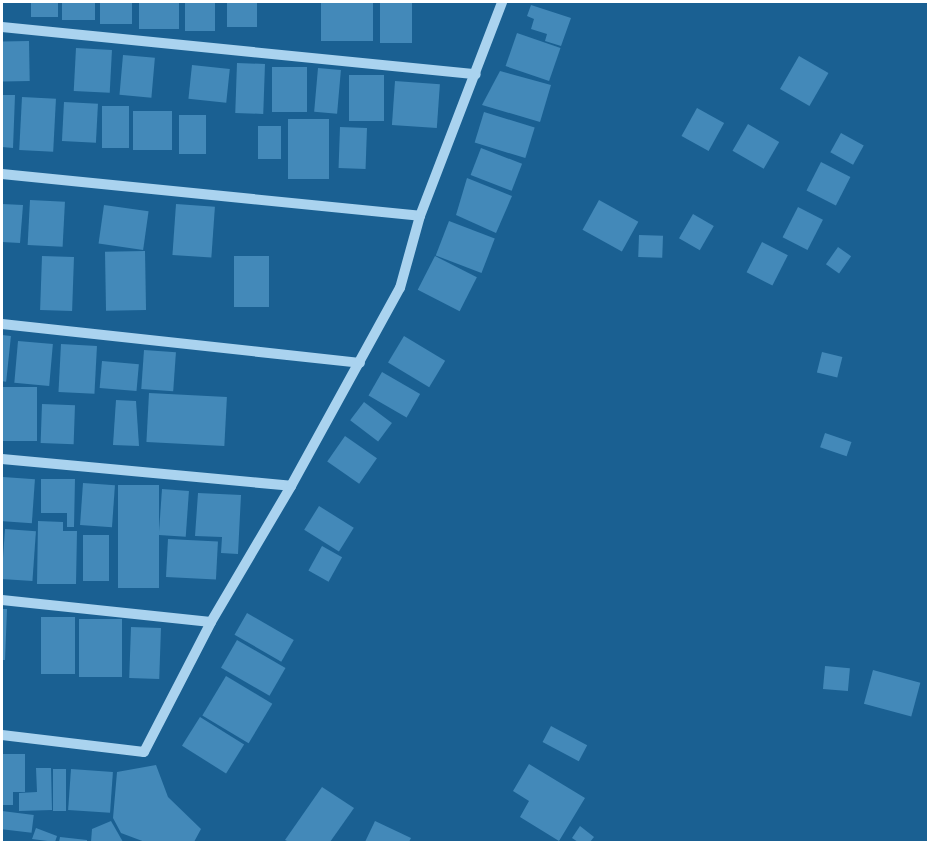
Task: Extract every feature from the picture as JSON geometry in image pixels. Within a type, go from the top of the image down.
[{"type":"street","points":[[2,735],[144,752],[211,621],[291,486],[400,288],[420,216],[502,2]]},
{"type":"street","points":[[2,27],[476,74]]},
{"type":"street","points":[[2,174],[420,216]]},
{"type":"street","points":[[2,324],[360,363]]},
{"type":"street","points":[[2,459],[291,486]]},
{"type":"street","points":[[2,600],[211,621]]},
{"type":"building","points":[[31,2],[58,2],[58,17],[31,17]]},
{"type":"building","points":[[62,2],[95,2],[95,20],[62,20]]},
{"type":"building","points":[[100,2],[132,2],[132,24],[100,24]]},
{"type":"building","points":[[139,2],[179,2],[179,29],[139,29]]},
{"type":"building","points":[[185,2],[215,2],[215,31],[185,31]]},
{"type":"building","points":[[227,2],[257,2],[257,27],[227,27]]},
{"type":"building","points":[[321,2],[373,2],[373,41],[321,41]]},
{"type":"building","points":[[380,2],[412,2],[412,43],[380,43]]},
{"type":"building","points":[[531,5],[571,18],[561,46],[545,41],[547,34],[531,29],[534,19],[527,16]]},
{"type":"building","points":[[517,33],[560,48],[549,81],[506,66]]},
{"type":"building","points":[[2,41],[29,41],[30,81],[3,81]]},
{"type":"building","points":[[76,48],[112,50],[110,93],[74,91]]},
{"type":"building","points":[[123,55],[155,58],[151,98],[120,95]]},
{"type":"building","points":[[799,56],[828,73],[809,106],[780,89]]},
{"type":"building","points":[[237,63],[265,64],[263,114],[235,113]]},
{"type":"building","points":[[192,65],[230,69],[226,103],[188,99]]},
{"type":"building","points":[[272,67],[307,67],[307,112],[272,112]]},
{"type":"building","points":[[318,68],[341,70],[337,114],[314,112]]},
{"type":"building","points":[[500,71],[551,85],[540,122],[482,105]]},
{"type":"building","points":[[349,75],[384,75],[384,121],[349,121]]},
{"type":"building","points":[[395,81],[440,84],[437,128],[392,125]]},
{"type":"building","points":[[2,95],[15,95],[13,148],[2,147]]},
{"type":"building","points":[[22,97],[56,99],[53,152],[19,150]]},
{"type":"building","points":[[64,102],[98,104],[96,143],[62,141]]},
{"type":"building","points":[[102,106],[129,106],[129,148],[102,148]]},
{"type":"building","points":[[697,108],[724,123],[709,151],[681,136]]},
{"type":"building","points":[[133,111],[172,111],[172,150],[133,150]]},
{"type":"building","points":[[484,112],[535,127],[525,158],[475,143]]},
{"type":"building","points":[[179,115],[206,115],[206,154],[179,154]]},
{"type":"building","points":[[288,119],[329,119],[329,179],[288,179]]},
{"type":"building","points":[[748,124],[779,142],[764,169],[732,151]]},
{"type":"building","points":[[258,126],[281,126],[281,159],[258,159]]},
{"type":"building","points":[[340,127],[367,128],[366,169],[339,168]]},
{"type":"building","points":[[841,133],[864,146],[853,165],[830,152]]},
{"type":"building","points":[[481,148],[522,164],[512,191],[471,175]]},
{"type":"building","points":[[821,162],[850,177],[836,205],[806,191]]},
{"type":"building","points":[[467,178],[512,196],[496,233],[456,215]]},
{"type":"building","points":[[30,200],[65,202],[63,247],[28,245]]},
{"type":"building","points":[[599,200],[638,222],[622,252],[583,230]]},
{"type":"building","points":[[2,204],[23,205],[20,243],[2,242]]},
{"type":"building","points":[[176,204],[215,207],[211,258],[172,255]]},
{"type":"building","points":[[104,205],[149,211],[143,250],[99,244]]},
{"type":"building","points":[[798,207],[823,220],[808,250],[783,237]]},
{"type":"building","points":[[693,214],[714,226],[700,250],[679,238]]},
{"type":"building","points":[[449,221],[495,239],[481,273],[436,256]]},
{"type":"building","points":[[639,235],[663,236],[662,258],[638,257]]},
{"type":"building","points":[[762,242],[788,255],[772,285],[747,272]]},
{"type":"building","points":[[838,247],[851,256],[839,273],[826,264]]},
{"type":"building","points":[[145,251],[146,310],[106,311],[105,252]]},
{"type":"building","points":[[42,256],[74,257],[72,311],[40,310]]},
{"type":"building","points":[[234,256],[269,256],[269,307],[234,307]]},
{"type":"building","points":[[435,256],[477,277],[460,311],[418,290]]},
{"type":"building","points":[[2,335],[11,336],[6,382],[2,381]]},
{"type":"building","points":[[404,336],[445,361],[429,387],[388,363]]},
{"type":"building","points":[[18,341],[53,344],[49,386],[14,383]]},
{"type":"building","points":[[61,344],[97,346],[94,394],[58,392]]},
{"type":"building","points":[[144,350],[176,352],[173,391],[141,389]]},
{"type":"building","points":[[822,352],[842,357],[837,377],[817,372]]},
{"type":"building","points":[[102,361],[139,364],[137,391],[100,388]]},
{"type":"building","points":[[382,372],[420,394],[407,417],[368,395]]},
{"type":"building","points":[[2,387],[37,387],[37,441],[2,441]]},
{"type":"building","points":[[149,393],[227,397],[224,446],[146,442]]},
{"type":"building","points":[[116,400],[136,401],[139,446],[113,445]]},
{"type":"building","points":[[364,402],[392,423],[378,441],[350,420]]},
{"type":"building","points":[[42,404],[75,405],[74,444],[41,443]]},
{"type":"building","points":[[825,433],[851,442],[847,456],[820,447]]},
{"type":"building","points":[[345,436],[377,458],[359,484],[327,461]]},
{"type":"building","points":[[3,477],[35,479],[32,523],[2,521]]},
{"type":"building","points":[[41,479],[75,479],[74,527],[67,527],[67,513],[41,513]]},
{"type":"building","points":[[83,483],[115,485],[112,527],[80,525]]},
{"type":"building","points":[[118,485],[159,485],[159,588],[118,588]]},
{"type":"building","points":[[162,489],[189,491],[186,537],[159,535]]},
{"type":"building","points":[[198,493],[241,495],[238,554],[221,553],[222,537],[195,536]]},
{"type":"building","points":[[319,506],[354,528],[339,551],[304,530]]},
{"type":"building","points":[[38,521],[63,522],[63,531],[77,531],[76,584],[37,584]]},
{"type":"building","points":[[5,529],[36,531],[32,581],[2,579]]},
{"type":"building","points":[[83,535],[109,535],[109,581],[83,581]]},
{"type":"building","points":[[168,539],[218,542],[216,580],[166,577]]},
{"type":"building","points":[[322,546],[342,557],[329,582],[308,570]]},
{"type":"building","points":[[2,609],[7,609],[5,660],[2,660]]},
{"type":"building","points":[[247,613],[294,640],[281,662],[234,635]]},
{"type":"building","points":[[41,617],[75,617],[75,674],[41,674]]},
{"type":"building","points":[[79,619],[122,619],[122,677],[79,677]]},
{"type":"building","points":[[131,627],[161,628],[159,679],[129,678]]},
{"type":"building","points":[[237,640],[285,668],[269,696],[221,668]]},
{"type":"building","points":[[825,666],[850,668],[848,691],[823,689]]},
{"type":"building","points":[[873,670],[920,683],[911,716],[864,704]]},
{"type":"building","points":[[226,676],[272,704],[249,743],[202,715]]},
{"type":"building","points":[[200,717],[244,745],[226,773],[182,746]]},
{"type":"building","points":[[551,726],[587,745],[579,761],[543,742]]},
{"type":"building","points":[[2,754],[25,754],[25,792],[13,792],[13,805],[2,805]]},
{"type":"building","points":[[529,764],[585,798],[559,841],[520,817],[529,801],[513,791]]},
{"type":"building","points":[[156,765],[168,797],[201,829],[194,842],[145,842],[121,833],[113,818],[117,772]]},
{"type":"building","points":[[36,768],[51,768],[52,810],[19,811],[19,793],[37,792]]},
{"type":"building","points":[[53,769],[66,769],[66,811],[53,811]]},
{"type":"building","points":[[71,769],[113,772],[110,813],[68,810]]},
{"type":"building","points":[[322,787],[354,808],[330,842],[289,842],[285,840]]},
{"type":"building","points":[[2,811],[34,815],[32,833],[2,829]]},
{"type":"building","points":[[111,821],[123,842],[91,842],[92,829]]},
{"type":"building","points":[[375,821],[411,838],[409,842],[365,842]]},
{"type":"building","points":[[580,826],[594,837],[590,842],[578,842],[572,838]]},
{"type":"building","points":[[36,828],[57,836],[55,842],[32,839]]},
{"type":"building","points":[[60,837],[87,840],[87,842],[59,842]]}]
